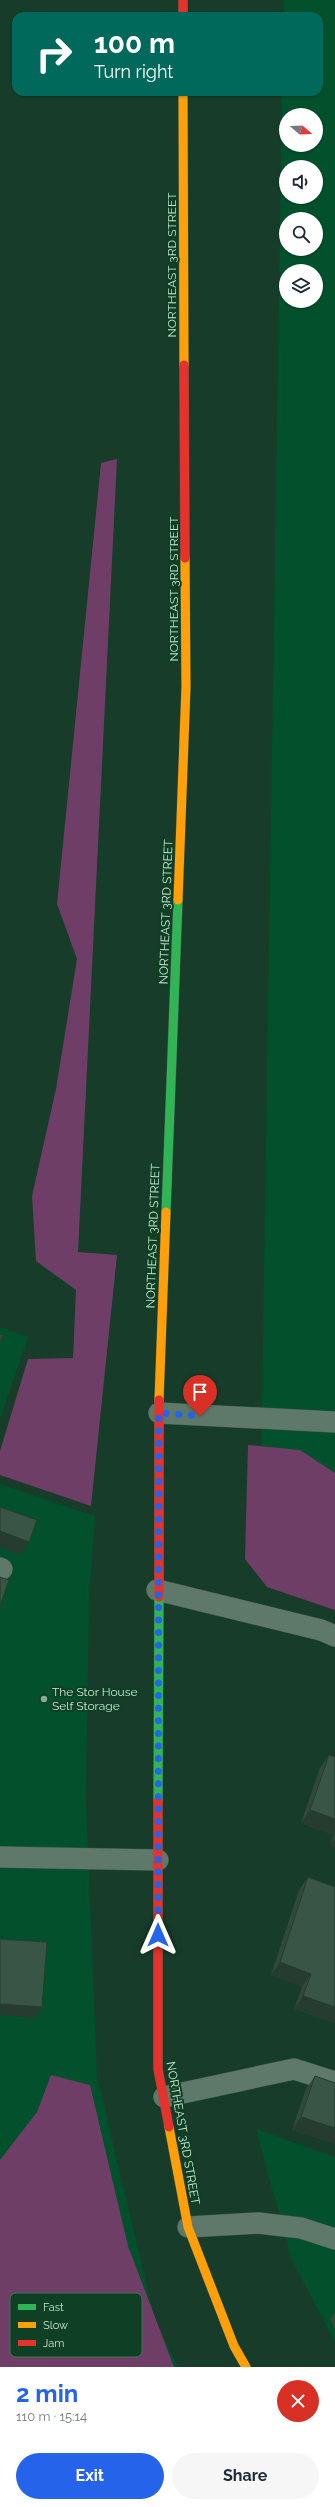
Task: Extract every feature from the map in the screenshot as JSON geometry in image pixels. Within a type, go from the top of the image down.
[{"type":"main road","points":[[183,0],[183,12]]},
{"type":"main road","name":"NORTHEAST 3RD STREET","points":[[183,96],[186,687],[159,1413],[157,1590],[158,2069],[188,2227],[234,2346],[246,2367]]},
{"type":"lane","points":[[159,1413],[335,1422]]},
{"type":"lane","points":[[157,1590],[321,1630],[335,1636]]},
{"type":"lane","points":[[0,1857],[158,1860]]},
{"type":"lane","points":[[164,2097],[294,2069],[335,2082]]},
{"type":"lane","points":[[188,2227],[258,2223],[301,2228],[335,2239]]},
{"type":"shaded area","points":[[284,0],[335,0],[335,1558],[260,1532],[279,288],[279,308],[323,308],[323,264],[279,264],[279,256],[323,256],[323,212],[280,212],[280,204],[323,204],[323,160],[281,160],[281,152],[323,152],[323,108],[282,108],[282,96],[323,96],[323,12],[284,12]]},
{"type":"shaded area","points":[[117,459],[78,1252],[117,1255],[91,1506],[0,1475],[0,1451],[28,1359],[73,1358],[76,1290],[36,1261],[32,1196],[56,1089],[77,959],[57,904],[101,463]]},
{"type":"shaded area","points":[[0,1327],[28,1337],[0,1419]]},
{"type":"shaded area","points":[[248,1445],[300,1450],[335,1473],[335,1610],[267,1587],[245,1559]]},
{"type":"shaded area","name":"The Stor House Self Storage","points":[[0,1484],[95,1516],[89,1599],[86,1799],[97,2077],[155,2320],[178,2367],[0,2367]]},
{"type":"shaded area","points":[[51,2075],[90,2085],[128,2246],[174,2367],[0,2367],[0,2160],[37,2112]]},
{"type":"shaded area","points":[[256,2129],[335,2157],[335,2342],[291,2258]]},
{"type":"building","points":[[0,1334],[3,1335],[0,1343]]},
{"type":"building","points":[[0,1507],[37,1520],[29,1542],[0,1531]]},
{"type":"building","points":[[0,1577],[9,1580],[0,1606]]},
{"type":"building","points":[[329,1755],[335,1757],[335,1819],[310,1810]]},
{"type":"building","points":[[308,1877],[335,1887],[335,2007],[303,1996],[311,1974],[280,1962]]},
{"type":"building","points":[[0,1939],[47,1942],[42,2007],[0,2004]]},
{"type":"building","points":[[315,2076],[335,2083],[335,2128],[301,2117]]},
{"type":"traffic: fast","points":[[166,1212],[178,900]]},
{"type":"traffic: fast","points":[[158,1801],[159,1597]]},
{"type":"traffic: slow","points":[[183,96],[184,365]]},
{"type":"traffic: slow","points":[[178,900],[186,687],[185,558]]},
{"type":"traffic: slow","points":[[159,1400],[166,1212]]},
{"type":"traffic: slow","points":[[169,2127],[188,2227],[234,2346],[246,2367]]},
{"type":"traffic: jam","points":[[183,0],[183,12]]},
{"type":"traffic: jam","points":[[184,365],[185,558]]},
{"type":"traffic: jam","points":[[159,1400],[159,1597]]},
{"type":"traffic: jam","points":[[158,1801],[158,2069],[169,2127]]},
{"type":"place","name":"The Stor House Self Storage","points":[[44,1699]]},
{"type":"route","points":[[158,1935],[157,1590],[159,1413],[200,1416]]}]
